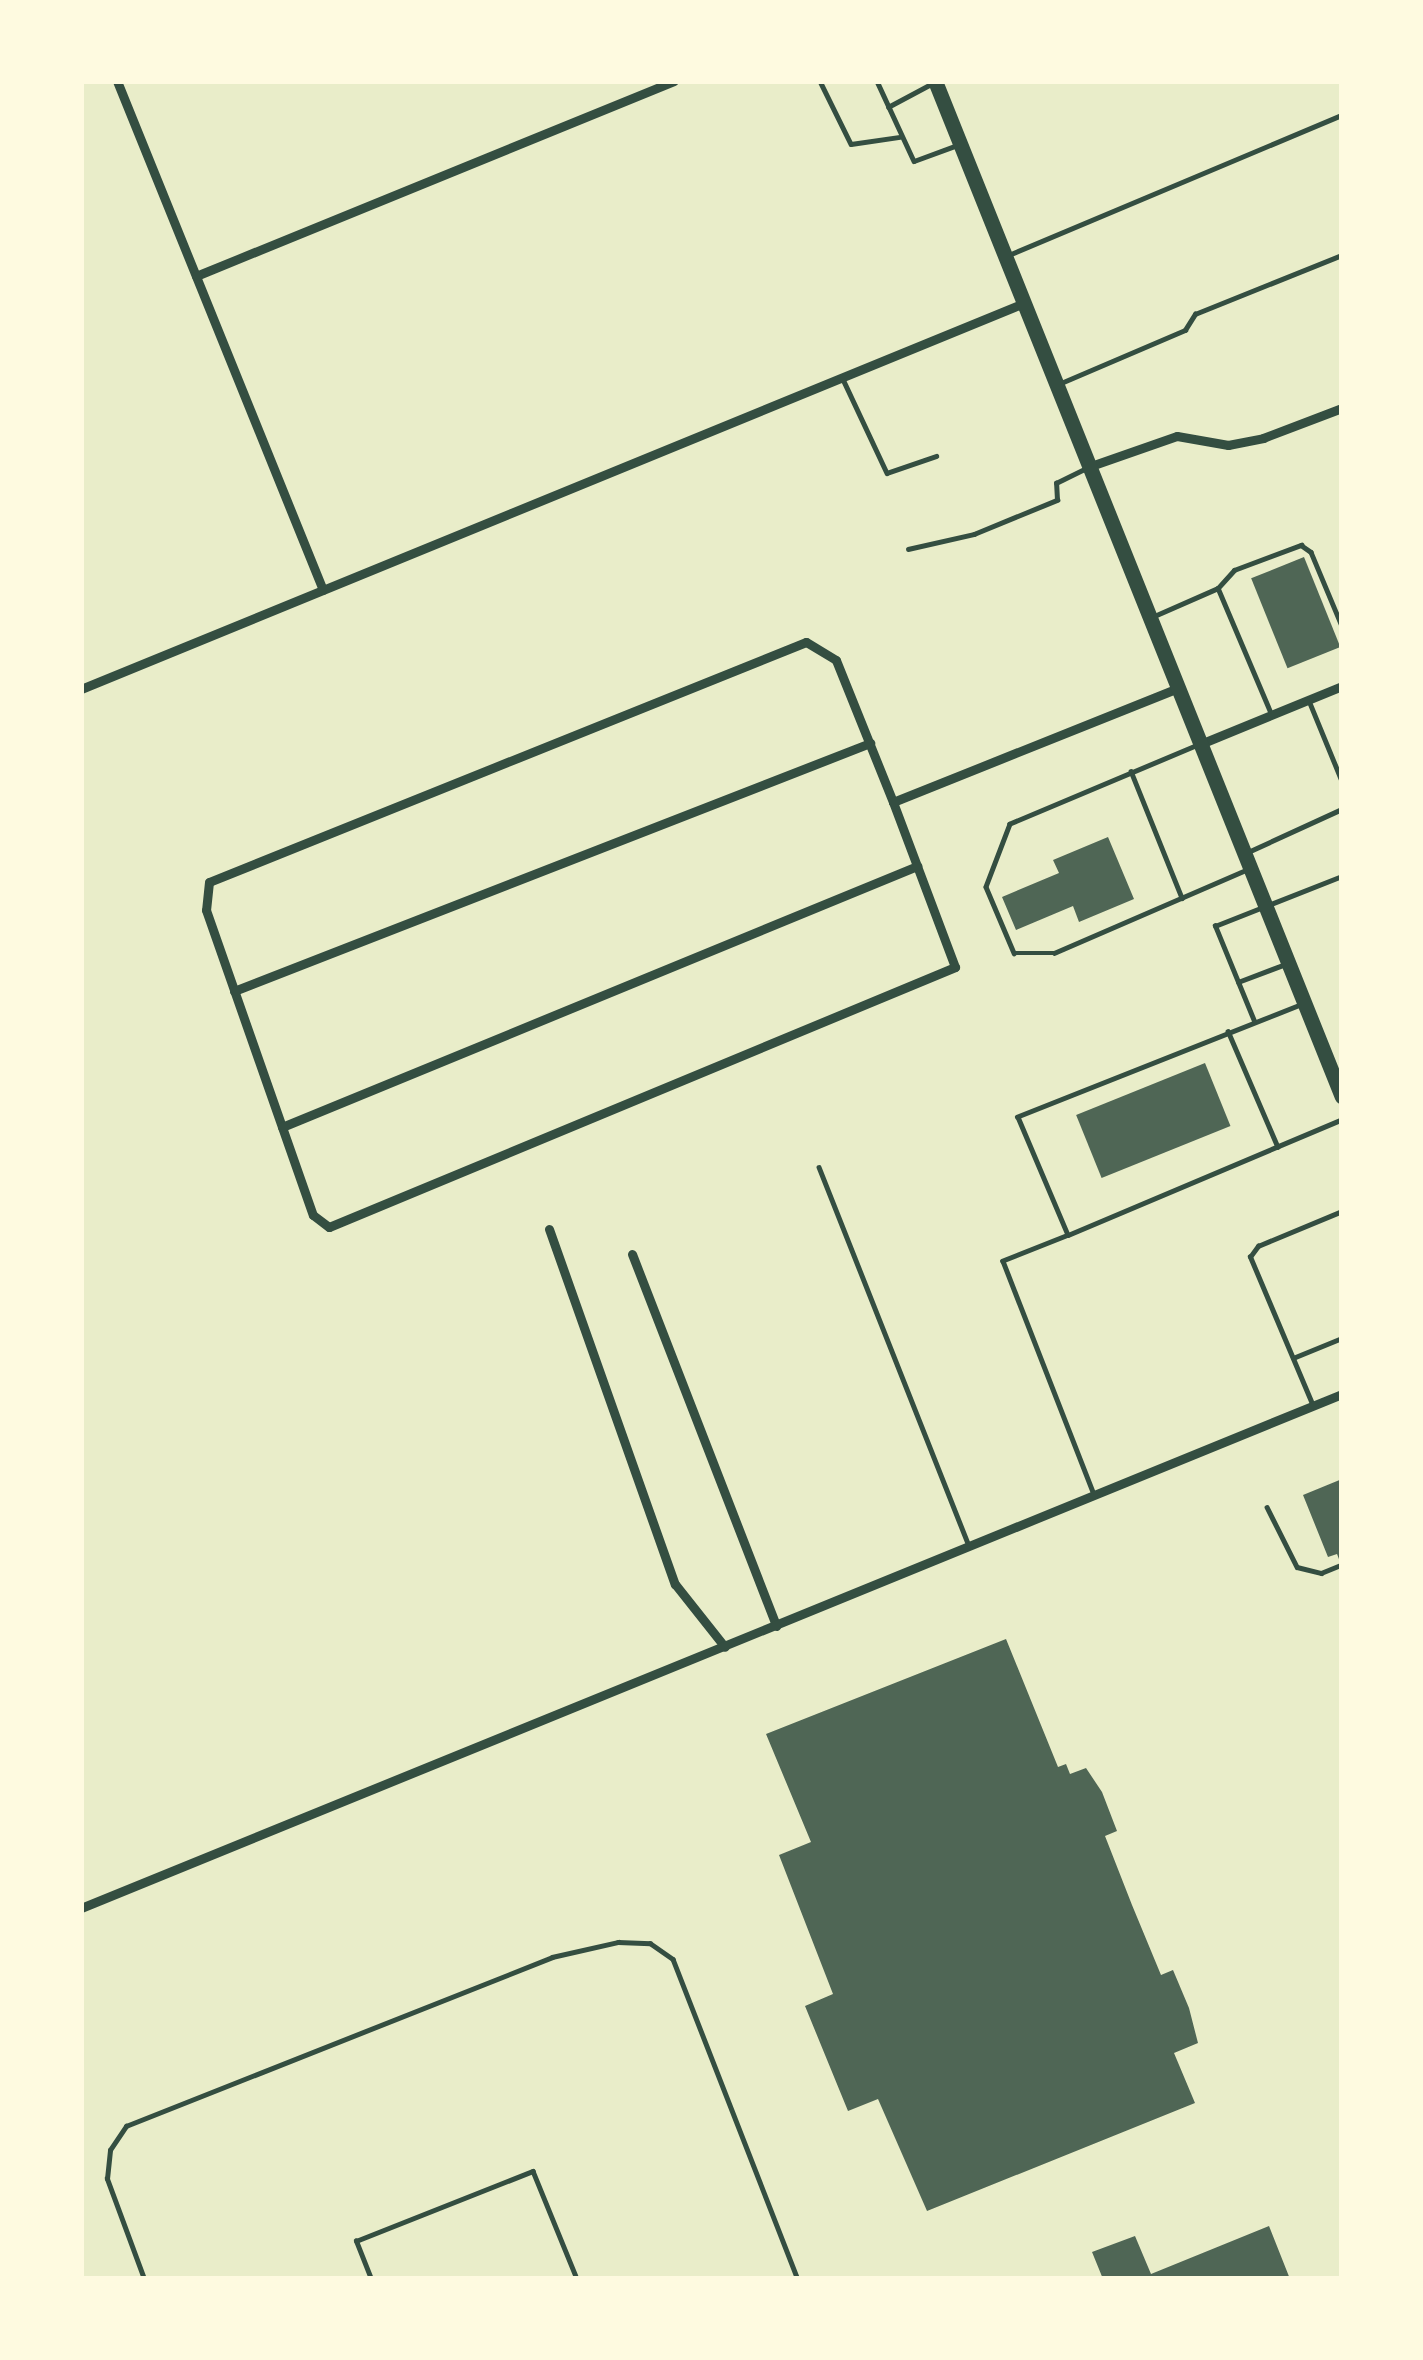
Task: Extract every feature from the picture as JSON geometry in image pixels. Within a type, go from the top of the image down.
[{"type":"main road","points":[[936,82],[1198,745],[1304,1004],[1337,1070],[1342,1096]]},
{"type":"street","points":[[117,81],[323,590]]},
{"type":"street","points":[[196,276],[674,81]]},
{"type":"street","points":[[81,689],[1024,303]]},
{"type":"street","points":[[1088,467],[1177,436],[1228,445],[1263,438],[1342,408]]},
{"type":"street","points":[[806,642],[836,660],[870,743],[955,967],[329,1227],[314,1215],[206,910],[209,882],[806,642]]},
{"type":"street","points":[[1198,745],[1342,686]]},
{"type":"street","points":[[893,802],[1176,688]]},
{"type":"street","points":[[234,991],[870,743]]},
{"type":"street","points":[[282,1127],[917,866]]},
{"type":"street","points":[[549,1229],[675,1584],[725,1647]]},
{"type":"street","points":[[632,1254],[776,1626]]},
{"type":"street","points":[[81,1908],[1342,1394]]},
{"type":"lane","points":[[820,81],[851,144],[900,137]]},
{"type":"lane","points":[[877,81],[914,161],[960,143]]},
{"type":"lane","points":[[887,107],[936,82]]},
{"type":"lane","points":[[1005,256],[1342,116]]},
{"type":"lane","points":[[1055,385],[1185,329],[1195,314],[1342,255]]},
{"type":"lane","points":[[842,377],[887,472],[936,456]]},
{"type":"lane","points":[[908,549],[974,534],[1057,500],[1056,483],[1088,467]]},
{"type":"lane","points":[[1148,619],[1218,588],[1234,570],[1301,545],[1311,552],[1342,626]]},
{"type":"lane","points":[[1218,588],[1271,715]]},
{"type":"lane","points":[[1309,700],[1342,782]]},
{"type":"lane","points":[[1198,745],[1010,824],[986,887],[1014,953],[1054,952],[1182,898],[1342,809]]},
{"type":"lane","points":[[1131,771],[1182,898]]},
{"type":"lane","points":[[1254,1021],[1215,926],[1341,878]]},
{"type":"lane","points":[[1238,982],[1287,964]]},
{"type":"lane","points":[[1068,1235],[1018,1117],[1304,1004]]},
{"type":"lane","points":[[1228,1031],[1278,1147]]},
{"type":"lane","points":[[1094,1495],[1004,1261],[1342,1119]]},
{"type":"lane","points":[[819,1167],[969,1546]]},
{"type":"lane","points":[[1313,1406],[1250,1257],[1258,1246],[1342,1211]]},
{"type":"lane","points":[[1293,1358],[1342,1338]]},
{"type":"lane","points":[[1267,1507],[1297,1567],[1321,1573],[1341,1565]]},
{"type":"lane","points":[[144,2279],[107,2179],[110,2150],[126,2126],[552,1957],[618,1942],[650,1943],[673,1959],[799,2279]]},
{"type":"lane","points":[[371,2279],[356,2241],[533,2171],[577,2279]]},
{"type":"building","points":[[1304,557],[1340,647],[1287,668],[1251,578]]},
{"type":"building","points":[[1108,837],[1134,899],[1079,922],[1073,906],[1016,930],[1002,897],[1059,873],[1053,860]]},
{"type":"building","points":[[1205,1063],[1230,1126],[1102,1178],[1076,1115]]},
{"type":"building","points":[[1342,1479],[1342,1567],[1337,1554],[1328,1557],[1303,1495]]},
{"type":"building","points":[[1006,1639],[1058,1767],[1066,1764],[1070,1774],[1086,1768],[1102,1792],[1117,1831],[1105,1836],[1132,1905],[1161,1975],[1173,1970],[1189,2008],[1198,2043],[1174,2053],[1195,2103],[927,2211],[878,2099],[848,2111],[805,2006],[833,1994],[779,1855],[811,1842],[766,1734]]},
{"type":"building","points":[[1269,2226],[1290,2279],[1103,2279],[1092,2252],[1135,2236],[1151,2274]]}]
